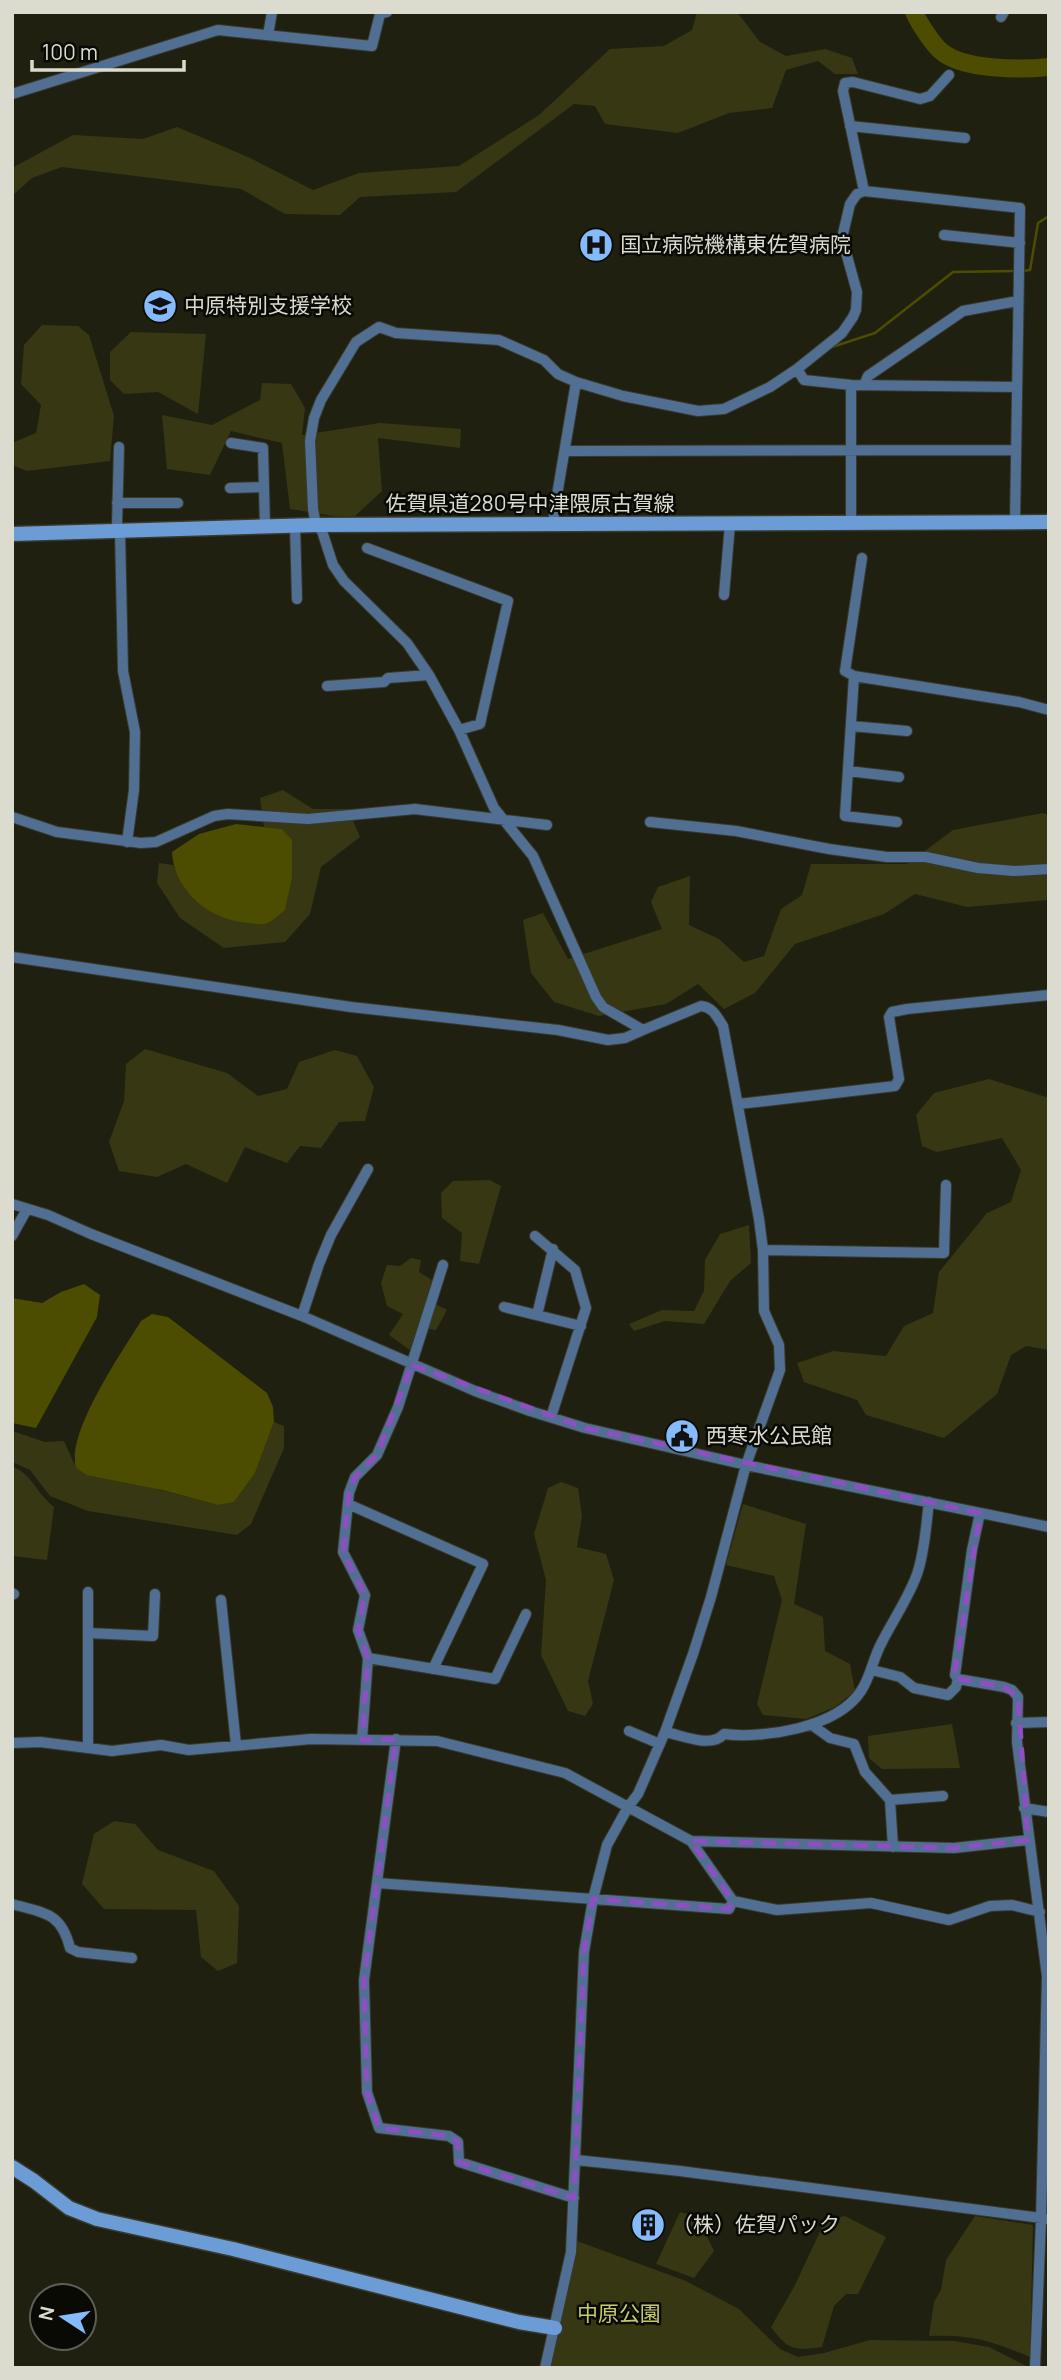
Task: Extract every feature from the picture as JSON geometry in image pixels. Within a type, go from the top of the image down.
[{"type":"main road","name":"佐賀県道280号中津隈原古賀線","points":[[12,534],[295,526],[1049,522]]},
{"type":"main road","points":[[12,2167],[34,2180],[69,2208],[97,2218],[233,2249],[519,2322],[555,2328]]},
{"type":"street","points":[[268,35],[272,12]]},
{"type":"street","points":[[12,94],[218,30],[372,46],[380,14],[387,12]]},
{"type":"street","points":[[864,191],[843,91],[845,83],[853,82],[920,99],[930,96],[949,75]]},
{"type":"street","points":[[850,126],[965,138]]},
{"type":"street","points":[[643,1030],[603,1007],[596,997],[533,856],[494,808],[429,675],[407,643],[344,581],[333,565],[323,531],[316,526],[310,441],[314,418],[321,400],[356,342],[379,327],[396,333],[499,340],[544,360],[558,374],[576,382],[623,396],[698,411],[724,409],[770,387],[842,333],[856,310],[857,292],[842,238],[850,204],[858,194],[864,191],[1020,208],[1015,522]]},
{"type":"street","points":[[944,235],[1020,243]]},
{"type":"street","points":[[864,385],[868,376],[963,311],[1018,301]]},
{"type":"street","points":[[797,369],[804,380],[851,385],[1017,387]]},
{"type":"street","points":[[554,524],[576,382]]},
{"type":"street","points":[[851,385],[851,523]]},
{"type":"street","points":[[231,443],[263,448],[265,527]]},
{"type":"street","points":[[119,447],[117,526],[120,531],[122,671],[135,732],[134,790],[127,842]]},
{"type":"street","points":[[565,451],[1016,450]]},
{"type":"street","points":[[230,488],[264,487]]},
{"type":"street","points":[[117,503],[178,503]]},
{"type":"street","points":[[724,595],[730,524]]},
{"type":"street","points":[[295,526],[297,599]]},
{"type":"street","points":[[367,548],[508,601],[480,724],[458,730]]},
{"type":"street","points":[[862,558],[845,671],[855,676],[1019,702],[1049,710]]},
{"type":"street","points":[[327,686],[384,682],[388,678],[429,675]]},
{"type":"street","points":[[855,676],[845,816],[897,821]]},
{"type":"street","points":[[851,726],[907,731]]},
{"type":"street","points":[[848,771],[899,777]]},
{"type":"street","points":[[12,817],[57,832],[127,842],[156,842],[214,816],[228,814],[308,819],[415,809],[548,825]]},
{"type":"street","points":[[650,822],[736,831],[887,857],[926,857],[978,868],[1014,871],[1049,869]]},
{"type":"street","points":[[12,957],[351,1007],[558,1030],[608,1040],[625,1038],[701,1006],[707,1006],[716,1014],[723,1026],[763,1251],[764,1311],[779,1345],[780,1370],[746,1465],[707,1608],[665,1732],[638,1794],[607,1845],[593,1899],[584,1952],[571,2252],[545,2368]]},
{"type":"street","points":[[738,1104],[895,1086],[899,1079],[889,1017],[892,1012],[1049,995]]},
{"type":"street","points":[[302,1316],[331,1235],[368,1169]]},
{"type":"street","points":[[763,1251],[944,1252],[946,1185]]},
{"type":"street","points":[[12,1204],[48,1215],[302,1316],[475,1391],[551,1418],[746,1465],[1049,1527]]},
{"type":"street","points":[[12,1237],[27,1209]]},
{"type":"street","points":[[535,1236],[576,1270],[586,1308],[551,1418]]},
{"type":"street","points":[[537,1315],[553,1249]]},
{"type":"street","points":[[362,1740],[368,1658],[358,1630],[365,1595],[343,1552],[348,1504],[355,1477],[377,1455],[398,1407],[443,1265]]},
{"type":"street","points":[[504,1307],[581,1326]]},
{"type":"street","points":[[665,1732],[712,1742],[724,1734],[747,1737],[769,1735],[812,1724],[838,1712],[859,1694],[872,1670],[876,1652],[918,1572],[929,1502]]},
{"type":"street","points":[[348,1504],[484,1564],[433,1669]]},
{"type":"street","points":[[872,1670],[901,1677],[914,1688],[948,1695],[956,1687],[958,1679],[955,1670],[960,1626],[980,1513]]},
{"type":"street","points":[[88,1592],[88,1747]]},
{"type":"street","points":[[88,1633],[153,1636],[155,1594]]},
{"type":"street","points":[[220,1600],[236,1745]]},
{"type":"street","points":[[368,1658],[495,1679],[526,1614]]},
{"type":"street","points":[[958,1679],[1012,1690],[1018,1697],[1016,1723],[1024,1808],[1047,1976],[1045,2220],[1035,2368]]},
{"type":"street","points":[[1016,1723],[1049,1722]]},
{"type":"street","points":[[812,1724],[830,1738],[854,1744],[864,1772],[890,1800],[892,1847]]},
{"type":"street","points":[[629,1731],[660,1744]]},
{"type":"street","points":[[12,1743],[40,1742],[112,1751],[161,1745],[189,1750],[311,1739],[437,1741],[542,1765],[565,1773],[691,1841],[954,1848],[1028,1840]]},
{"type":"street","points":[[396,1739],[364,1980],[367,2092],[379,2128],[449,2136],[458,2142],[459,2162],[574,2198]]},
{"type":"street","points":[[890,1800],[943,1796]]},
{"type":"street","points":[[1024,1808],[1049,1812]]},
{"type":"street","points":[[691,1841],[733,1901],[777,1910],[871,1903],[949,1920],[990,1906],[1012,1905],[1040,1912]]},
{"type":"street","points":[[377,1883],[729,1909],[733,1901]]},
{"type":"street","points":[[12,1904],[54,1916],[67,1933],[70,1948],[78,1952],[132,1958]]},
{"type":"street","points":[[576,2160],[680,2171],[1045,2220]]},
{"type":"highlighted area","points":[[412,1365],[585,1428],[980,1513],[954,1678],[1004,1687],[1018,1697],[1028,1840],[954,1848],[691,1841],[733,1901],[729,1909],[593,1899],[584,1952],[574,2198],[459,2162],[458,2142],[449,2136],[379,2128],[367,2092],[364,1980],[396,1739],[362,1740],[368,1658],[358,1630],[365,1595],[343,1552],[349,1493],[355,1477],[377,1455]]},
{"type":"green space","points":[[697,12],[737,12],[760,42],[786,56],[825,49],[852,58],[858,74],[835,74],[818,61],[786,70],[772,108],[729,113],[678,133],[605,124],[595,106],[574,104],[456,192],[360,197],[340,215],[285,214],[241,189],[62,167],[32,178],[12,196],[12,168],[73,135],[143,139],[177,127],[248,157],[313,190],[359,173],[459,166],[539,115],[610,49],[664,46],[692,30]]},
{"type":"green space","points":[[42,325],[78,326],[89,335],[114,416],[110,461],[27,471],[12,465],[12,443],[36,433],[41,405],[21,384],[24,345]]},
{"type":"green space","points":[[131,332],[206,334],[198,414],[158,392],[124,394],[110,380],[110,352]]},
{"type":"green space","points":[[262,383],[291,384],[305,408],[302,435],[380,423],[461,429],[460,448],[378,438],[382,491],[355,516],[334,516],[290,509],[282,443],[231,431],[210,475],[167,469],[162,415],[212,425],[260,400]]},
{"type":"green space","points":[[283,790],[313,809],[348,809],[360,837],[321,867],[310,914],[285,942],[224,948],[180,918],[157,883],[159,863],[173,865],[186,890],[282,829],[264,827],[260,798]]},
{"type":"green space","points":[[1043,813],[1049,815],[1049,900],[967,907],[915,894],[884,914],[795,944],[755,993],[724,1009],[698,984],[666,1004],[599,1016],[554,1002],[531,973],[523,920],[543,913],[568,959],[662,929],[651,902],[658,887],[690,876],[689,925],[719,939],[744,962],[764,956],[781,909],[802,895],[811,864],[907,864],[953,830]]},
{"type":"green space","points":[[145,1049],[227,1073],[258,1096],[287,1089],[299,1062],[335,1050],[357,1056],[374,1087],[365,1121],[339,1122],[321,1148],[300,1146],[287,1163],[245,1147],[227,1183],[186,1164],[157,1177],[119,1171],[109,1142],[124,1101],[126,1064]]},
{"type":"green space","points":[[989,1079],[1049,1098],[1049,1350],[1026,1346],[1011,1355],[997,1394],[944,1438],[866,1415],[857,1400],[804,1382],[797,1363],[833,1351],[886,1356],[904,1326],[933,1313],[939,1272],[987,1213],[1011,1202],[1021,1170],[1002,1138],[937,1152],[922,1146],[916,1115],[934,1093]]},
{"type":"green space","points":[[490,1180],[501,1186],[479,1264],[460,1261],[462,1233],[442,1218],[441,1193],[453,1181]]},
{"type":"green space","points":[[749,1225],[751,1263],[730,1281],[704,1324],[665,1321],[634,1331],[629,1324],[662,1310],[694,1311],[704,1291],[705,1260],[720,1234]]},
{"type":"green space","points":[[411,1258],[421,1260],[419,1272],[432,1280],[427,1300],[447,1310],[436,1330],[419,1328],[414,1353],[389,1335],[403,1314],[387,1306],[381,1283],[387,1265],[400,1266]]},
{"type":"green space","points":[[274,1422],[284,1426],[284,1448],[251,1524],[237,1535],[88,1511],[50,1496],[30,1470],[12,1462],[12,1431],[45,1442],[64,1441],[76,1468],[218,1505],[234,1502],[255,1473]]},
{"type":"green space","points":[[12,1466],[25,1474],[54,1507],[47,1560],[12,1556]]},
{"type":"green space","points":[[561,1482],[578,1488],[582,1516],[577,1547],[606,1554],[614,1580],[588,1681],[593,1704],[585,1716],[568,1711],[541,1655],[546,1580],[534,1534],[548,1488]]},
{"type":"green space","points":[[743,1504],[806,1524],[794,1604],[823,1617],[825,1651],[850,1664],[855,1691],[835,1707],[806,1719],[763,1715],[757,1704],[782,1600],[774,1576],[726,1565]]},
{"type":"green space","points":[[952,1724],[960,1768],[882,1769],[869,1758],[868,1736]]},
{"type":"green space","points":[[114,1821],[135,1824],[158,1850],[214,1871],[239,1906],[237,1963],[218,1971],[201,1957],[196,1910],[104,1909],[82,1884],[94,1834]]},
{"type":"green space","points":[[680,2212],[697,2216],[714,2251],[694,2278],[656,2264]]},
{"type":"green space","points":[[845,2216],[886,2237],[858,2294],[846,2294],[834,2306],[822,2347],[792,2347],[771,2327],[794,2287],[825,2221]]},
{"type":"green space","points":[[975,2216],[1033,2225],[1030,2357],[981,2340],[957,2336],[929,2336],[934,2302],[941,2290],[946,2260]]},
{"type":"green space","name":"中原公園","points":[[577,2241],[686,2281],[739,2309],[780,2349],[798,2357],[870,2340],[954,2341],[989,2347],[1030,2368],[550,2368]]},
{"type":"shaded area","points":[[236,824],[282,829],[292,840],[292,877],[285,910],[265,924],[236,921],[209,911],[188,892],[174,866],[172,852],[199,834]]},
{"type":"shaded area","points":[[84,1284],[100,1295],[97,1317],[36,1428],[12,1423],[12,1298],[42,1303],[61,1292]]},
{"type":"shaded area","points":[[152,1314],[168,1317],[267,1393],[273,1407],[274,1422],[255,1473],[234,1502],[218,1505],[162,1490],[87,1475],[76,1468],[75,1453],[87,1414],[141,1321]]},
{"type":"waterway","points":[[914,12],[935,44],[952,58],[994,67],[1049,67]]},
{"type":"waterway","points":[[1022,271],[1030,270],[1038,223],[1049,216]]},
{"type":"waterway","points":[[832,347],[875,333],[953,272],[1015,271]]},
{"type":"place","name":"国立病院機構東佐賀病院","points":[[596,245]]},
{"type":"place","name":"中原特別支援学校","points":[[160,306]]},
{"type":"place","name":"西寒水公民館","points":[[682,1436]]},
{"type":"place","name":"（株）佐賀パック","points":[[648,2225]]}]
